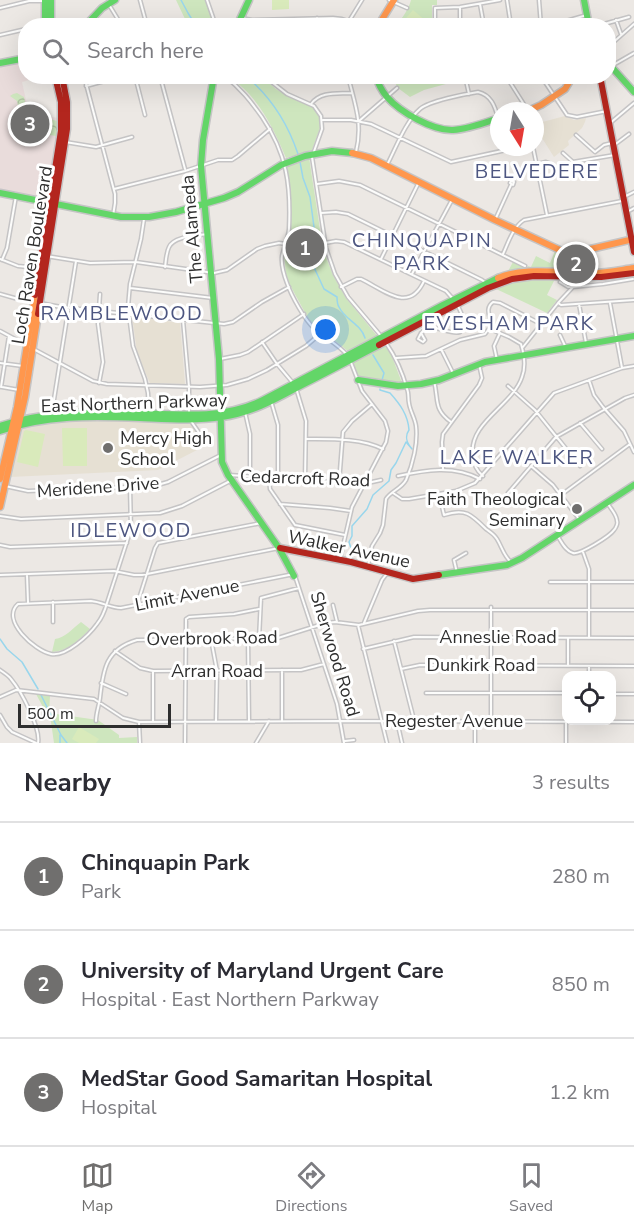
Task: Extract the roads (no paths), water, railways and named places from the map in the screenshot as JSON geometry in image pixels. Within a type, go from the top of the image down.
[{"type":"main road","points":[[45,0],[47,18]]},
{"type":"main road","points":[[49,18],[51,0]]},
{"type":"main road","points":[[241,16],[249,0]]},
{"type":"main road","points":[[584,0],[588,18]]},
{"type":"main road","points":[[382,18],[392,1]]},
{"type":"main road","points":[[92,18],[112,2]]},
{"type":"main road","points":[[0,63],[18,60]]},
{"type":"main road","points":[[616,72],[634,92]]},
{"type":"main road","name":"Loch Raven Boulevard","points":[[57,84],[62,114],[62,142]]},
{"type":"main road","name":"Loch Raven Boulevard","points":[[1,502],[29,347],[40,256],[62,142],[68,124],[64,84]]},
{"type":"main road","name":"The Alameda","points":[[213,84],[201,166],[221,386],[221,455],[230,478],[279,548],[294,575]]},
{"type":"main road","points":[[378,84],[387,97],[414,117],[437,128],[449,130],[490,120]]},
{"type":"main road","points":[[544,103],[565,89],[568,84]]},
{"type":"main road","points":[[601,84],[634,252]]},
{"type":"main road","points":[[0,193],[113,216],[144,219],[235,194],[285,163],[313,154],[336,151],[356,152],[562,251],[582,251],[633,239]]},
{"type":"main road","name":"Loch Raven Boulevard","points":[[36,302],[48,256],[52,203]]},
{"type":"main road","points":[[562,251],[563,276]]},
{"type":"main road","name":"East Northern Parkway","points":[[221,416],[295,386],[503,276],[537,271],[563,276]]},
{"type":"main road","name":"East Northern Parkway","points":[[455,302],[511,279],[537,275],[593,277],[634,273]]},
{"type":"main road","points":[[358,380],[405,386],[434,381],[479,364],[523,352],[566,348],[634,336]]},
{"type":"main road","name":"Loch Raven Boulevard","points":[[0,478],[17,422],[23,366],[29,347]]},
{"type":"main road","name":"East Northern Parkway","points":[[0,431],[17,422],[41,420],[221,416],[245,412],[271,401],[295,386]]},
{"type":"main road","name":"East Northern Parkway","points":[[0,426],[52,414],[102,412],[149,416]]},
{"type":"main road","name":"Walker Avenue","points":[[279,548],[340,559],[416,579],[512,564],[634,485]]},
{"type":"street","points":[[0,8],[34,0],[45,0]]},
{"type":"street","points":[[140,0],[145,18]]},
{"type":"street","points":[[207,0],[213,18]]},
{"type":"street","points":[[350,18],[362,0]]},
{"type":"street","points":[[435,18],[435,8],[460,7],[500,0]]},
{"type":"street","points":[[507,0],[510,18]]},
{"type":"street","points":[[539,0],[540,18]]},
{"type":"street","points":[[392,1],[407,8]]},
{"type":"street","points":[[112,2],[119,18]]},
{"type":"street","points":[[480,4],[483,18]]},
{"type":"street","points":[[460,7],[460,18]]},
{"type":"street","points":[[577,18],[587,15]]},
{"type":"street","points":[[241,16],[246,18]]},
{"type":"street","points":[[621,36],[616,20],[629,17]]},
{"type":"street","points":[[317,18],[337,18]]},
{"type":"street","points":[[616,41],[634,24]]},
{"type":"street","points":[[0,35],[18,31]]},
{"type":"street","points":[[616,63],[634,54]]},
{"type":"street","points":[[92,84],[86,86],[114,189],[113,216]]},
{"type":"street","points":[[137,84],[145,115]]},
{"type":"street","points":[[162,84],[185,171]]},
{"type":"street","points":[[234,84],[246,94],[270,129],[285,163],[289,211],[288,235],[282,259],[289,287],[310,324],[349,358],[361,388],[387,426],[387,438],[383,448],[351,511],[340,559]]},
{"type":"street","points":[[273,84],[287,94],[311,104],[318,111],[322,120],[322,129],[313,154],[325,243],[330,262],[350,300],[384,339],[396,357],[416,427],[414,452],[408,474],[401,487],[386,499],[383,525],[372,546],[368,566]]},
{"type":"street","points":[[350,84],[359,121],[360,134],[356,152]]},
{"type":"street","points":[[467,84],[470,94]]},
{"type":"street","points":[[511,84],[522,102]]},
{"type":"street","points":[[546,84],[568,115],[578,117],[606,111]]},
{"type":"street","points":[[359,121],[397,88]]},
{"type":"street","points":[[387,165],[400,138],[424,106],[478,92],[485,94],[492,102]]},
{"type":"street","points":[[311,104],[323,95],[352,93]]},
{"type":"street","points":[[609,124],[634,103]]},
{"type":"street","points":[[322,120],[343,119],[377,126],[451,162],[490,154]]},
{"type":"street","points":[[114,189],[218,160],[234,159],[270,129]]},
{"type":"street","points":[[576,135],[595,152],[604,145],[613,144],[629,134]]},
{"type":"street","points":[[62,142],[94,147],[132,137]]},
{"type":"street","points":[[563,153],[572,162],[615,155]]},
{"type":"street","points":[[535,156],[547,215]]},
{"type":"street","points":[[316,184],[335,181],[357,184],[525,266]]},
{"type":"street","points":[[381,259],[419,182]]},
{"type":"street","points":[[495,220],[511,185]]},
{"type":"street","points":[[503,254],[518,224],[524,220],[610,203],[624,199],[634,192]]},
{"type":"street","points":[[16,196],[7,248],[1,260],[18,266],[38,268]]},
{"type":"street","points":[[412,274],[453,198]]},
{"type":"street","points":[[627,212],[634,208]]},
{"type":"street","points":[[321,213],[345,213],[486,284]]},
{"type":"street","points":[[144,219],[129,288],[129,314],[134,348],[147,386],[149,416]]},
{"type":"street","points":[[165,267],[168,251],[173,242],[207,234]]},
{"type":"street","points":[[325,243],[342,241],[446,291],[455,302],[464,321],[464,327],[460,332],[453,333],[436,328],[421,333]]},
{"type":"street","points":[[40,256],[103,263],[136,262],[211,273],[226,271],[257,249],[275,243],[286,244]]},
{"type":"street","points":[[52,414],[76,261]]},
{"type":"street","points":[[563,276],[568,287],[573,287],[603,284],[634,273]]},
{"type":"street","points":[[341,286],[360,279],[393,295],[405,298],[416,294],[424,280]]},
{"type":"street","points":[[0,294],[69,308],[227,324],[289,287]]},
{"type":"street","points":[[523,352],[558,303],[573,287]]},
{"type":"street","points":[[129,288],[213,298]]},
{"type":"street","points":[[99,382],[103,363],[98,324],[100,294]]},
{"type":"street","points":[[558,303],[561,305],[634,300]]},
{"type":"street","points":[[396,357],[424,357],[463,339],[484,334],[490,329],[488,309],[494,302],[542,324]]},
{"type":"street","points":[[610,302],[622,368]]},
{"type":"street","points":[[579,304],[586,344]]},
{"type":"street","points":[[219,359],[242,354],[304,314]]},
{"type":"street","points":[[183,320],[189,387],[189,416],[202,437]]},
{"type":"street","points":[[480,478],[472,449],[473,442],[513,391],[522,377],[524,366],[520,343],[490,329]]},
{"type":"street","points":[[0,331],[93,381],[107,384],[189,387],[221,386],[248,379],[306,346],[320,334]]},
{"type":"street","points":[[497,360],[494,346],[500,333]]},
{"type":"street","points":[[560,335],[566,348]]},
{"type":"street","points":[[9,336],[0,386],[20,390]]},
{"type":"street","points":[[262,342],[295,386],[306,419],[305,481]]},
{"type":"street","points":[[441,349],[454,374]]},
{"type":"street","points":[[0,363],[23,366]]},
{"type":"street","points":[[443,470],[442,438],[444,431],[481,382],[479,364]]},
{"type":"street","points":[[393,492],[405,500],[461,490],[476,483],[554,393],[622,368],[634,366]]},
{"type":"street","points":[[589,380],[594,394],[604,409],[623,429],[634,452]]},
{"type":"street","points":[[434,381],[438,407],[443,416],[451,422]]},
{"type":"street","points":[[508,386],[537,412],[580,466]]},
{"type":"street","points":[[508,493],[556,436],[624,398],[634,395]]},
{"type":"street","points":[[271,401],[278,425],[278,478]]},
{"type":"street","points":[[339,483],[341,440],[345,428],[372,404]]},
{"type":"street","points":[[245,412],[250,429],[250,476]]},
{"type":"street","points":[[580,423],[602,449]]},
{"type":"street","points":[[306,439],[368,442],[383,448]]},
{"type":"street","points":[[561,495],[630,444]]},
{"type":"street","name":"Meridene Drive","points":[[5,486],[28,491],[154,486],[164,484],[221,455]]},
{"type":"street","points":[[531,466],[554,485],[580,521]]},
{"type":"street","points":[[398,476],[427,470],[443,470],[460,471],[480,478]]},
{"type":"street","name":"Cedarcroft Road","points":[[0,516],[21,519],[155,514],[171,511],[190,502],[230,478],[250,476],[363,484],[381,480]]},
{"type":"street","points":[[269,478],[269,488],[294,524],[299,527],[345,535]]},
{"type":"street","points":[[107,605],[131,529],[130,487]]},
{"type":"street","points":[[439,494],[444,515],[458,511],[470,514],[496,537],[507,560],[512,564]]},
{"type":"street","points":[[557,535],[570,552],[583,552],[616,527],[616,518],[607,503]]},
{"type":"street","points":[[280,504],[351,511]]},
{"type":"street","points":[[137,605],[157,544],[261,523]]},
{"type":"street","points":[[0,545],[10,547],[127,543]]},
{"type":"street","name":"Walker Avenue","points":[[0,575],[118,571],[134,575],[146,574],[279,548]]},
{"type":"street","points":[[583,552],[588,565],[589,638]]},
{"type":"street","points":[[457,573],[454,560],[466,553]]},
{"type":"street","points":[[363,623],[382,580],[388,572]]},
{"type":"street","points":[[27,575],[28,603]]},
{"type":"street","name":"Sherwood Road","points":[[294,575],[324,664],[341,721],[344,742]]},
{"type":"street","name":"Limit Avenue","points":[[107,605],[98,624],[87,636],[64,652],[54,655],[23,638],[16,627],[12,612],[18,604],[52,602],[91,601],[107,605],[117,608],[294,575]]},
{"type":"street","points":[[550,582],[634,582]]},
{"type":"street","points":[[259,639],[259,609],[262,597],[299,588]]},
{"type":"street","points":[[52,602],[53,622]]},
{"type":"street","points":[[333,605],[337,622]]},
{"type":"street","points":[[184,743],[185,620],[188,617],[259,609]]},
{"type":"street","points":[[491,609],[491,721]]},
{"type":"street","name":"Overbrook Road","points":[[115,651],[137,640],[281,638],[326,623],[358,625],[423,610],[634,610]]},
{"type":"street","points":[[366,618],[370,622]]},
{"type":"street","points":[[358,625],[387,743]]},
{"type":"street","name":"Anneslie Road","points":[[363,649],[414,637],[634,638]]},
{"type":"street","points":[[568,638],[568,666]]},
{"type":"street","points":[[211,639],[216,671],[216,722]]},
{"type":"street","points":[[248,639],[249,721]]},
{"type":"street","points":[[394,641],[414,721]]},
{"type":"street","points":[[96,721],[105,667],[115,651]]},
{"type":"street","name":"Arran Road","points":[[115,651],[140,668],[153,671],[301,670],[324,664]]},
{"type":"street","name":"Dunkirk Road","points":[[401,669],[420,665],[634,666]]},
{"type":"street","points":[[589,666],[589,671]]},
{"type":"street","points":[[0,670],[10,678],[37,724],[39,735],[37,743],[15,734],[0,715]]},
{"type":"street","points":[[282,670],[282,721]]},
{"type":"street","points":[[153,671],[153,722]]},
{"type":"street","points":[[101,683],[126,694]]},
{"type":"street","name":"Regester Avenue","points":[[0,697],[18,690],[91,698],[123,718],[139,722],[562,722]]},
{"type":"street","points":[[426,693],[562,693]]},
{"type":"street","points":[[616,694],[634,694]]},
{"type":"street","points":[[256,743],[268,721]]},
{"type":"street","points":[[397,721],[402,743]]},
{"type":"street","points":[[475,721],[475,743]]},
{"type":"street","points":[[139,722],[140,743]]},
{"type":"street","name":"Regester Avenue","points":[[616,722],[634,722]]},
{"type":"street","points":[[566,725],[566,743]]},
{"type":"street","points":[[344,742],[354,740]]},
{"type":"waterway","points":[[181,0],[191,18]]},
{"type":"waterway","points":[[254,84],[278,112],[298,154]]},
{"type":"waterway","points":[[300,162],[310,197],[314,227],[312,263],[324,289],[337,297],[342,311],[360,329],[365,338]]},
{"type":"waterway","points":[[373,355],[384,373],[382,380]]},
{"type":"waterway","points":[[352,560],[349,542],[352,536],[352,526],[367,509],[373,495],[389,481],[391,470],[406,442],[412,449],[407,440],[409,430],[403,410],[390,393],[380,389]]},
{"type":"waterway","points":[[0,639],[7,649],[22,662],[38,689]]},
{"type":"waterway","points":[[41,695],[67,743]]},
{"type":"waterway","points":[[60,735],[60,743]]},
{"type":"place","name":"MedStar Good Samaritan Hospital","points":[[30,124]]},
{"type":"place","name":"Chinquapin Park","points":[[305,248]]},
{"type":"place","name":"University of Maryland Urgent Care","points":[[576,264]]},
{"type":"place","name":"Mercy High School","points":[[108,448]]},
{"type":"place","name":"Faith Theological Seminary","points":[[577,509]]},
{"type":"district","name":"BELVEDERE","points":[[537,171]]},
{"type":"district","name":"CHINQUAPIN PARK","points":[[422,252]]},
{"type":"district","name":"RAMBLEWOOD","points":[[122,313]]},
{"type":"district","name":"EVESHAM PARK","points":[[509,323]]},
{"type":"district","name":"LAKE WALKER","points":[[517,457]]},
{"type":"district","name":"IDLEWOOD","points":[[131,530]]}]
